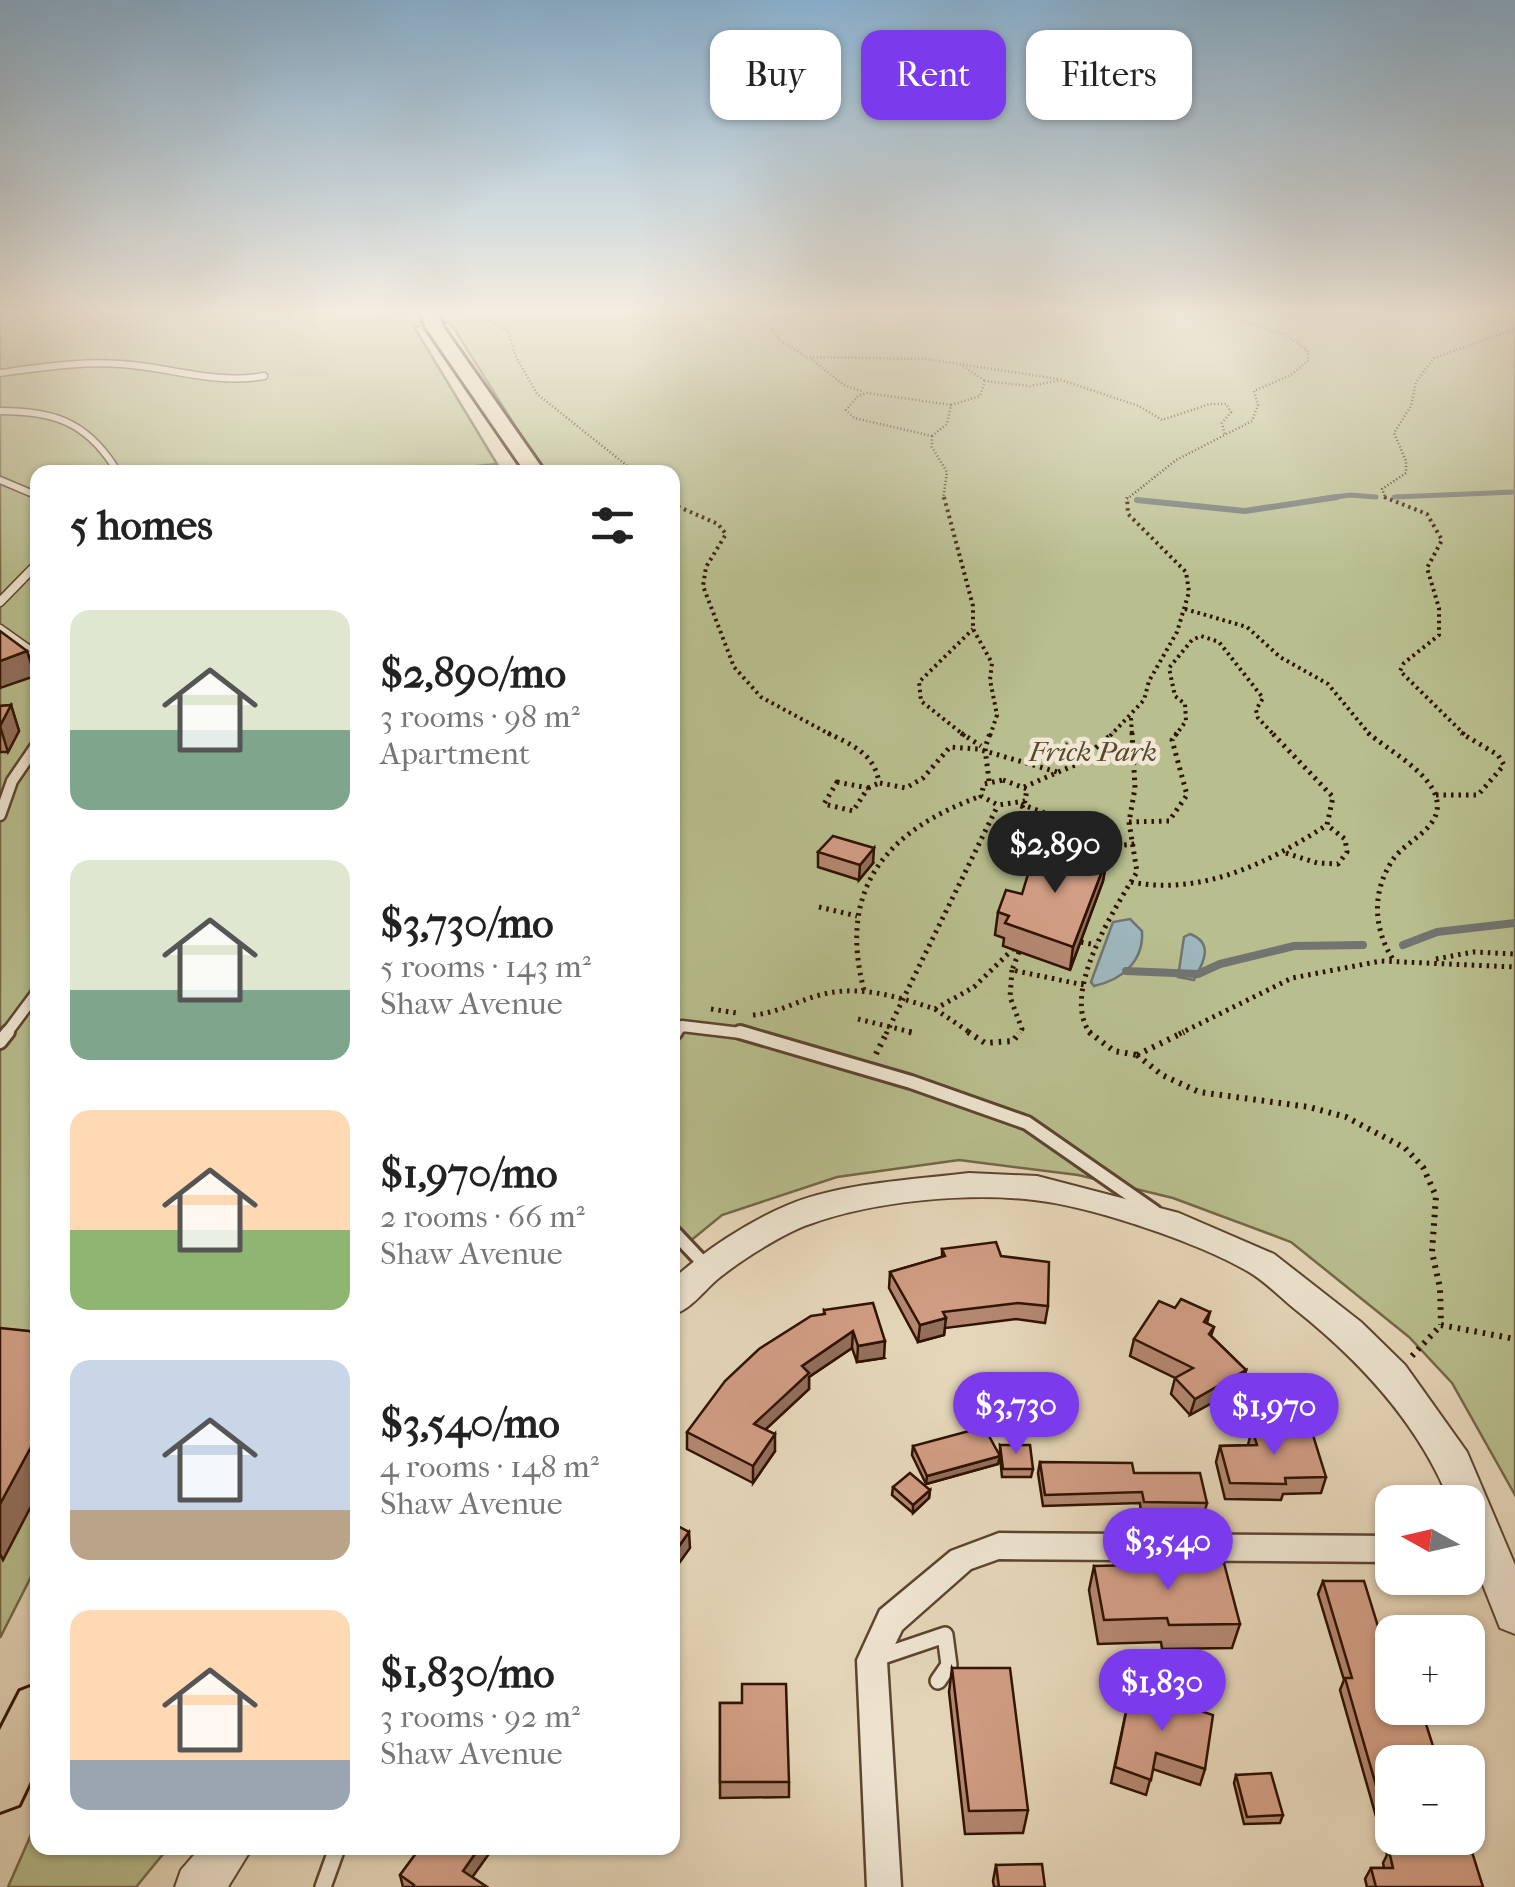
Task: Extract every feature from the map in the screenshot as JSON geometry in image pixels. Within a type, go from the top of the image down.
[{"type":"main road","points":[[484,399],[529,465]]},
{"type":"main road","points":[[0,1786],[30,1724]]},
{"type":"street","points":[[680,1294],[708,1268],[798,1214],[872,1196],[969,1185],[1037,1188],[1168,1222],[1262,1262],[1348,1332],[1392,1375],[1454,1464],[1460,1485]]},
{"type":"street","points":[[884,1887],[872,1660],[891,1620],[961,1560],[998,1546],[1375,1549]]},
{"type":"street","points":[[1485,1561],[1515,1615]]},
{"type":"street","points":[[198,1887],[224,1855]]},
{"type":"lane","points":[[0,411],[68,418],[88,430],[113,465]]},
{"type":"lane","points":[[0,480],[30,493]]},
{"type":"lane","points":[[0,602],[30,571]]},
{"type":"lane","points":[[0,629],[17,646],[30,652]]},
{"type":"lane","points":[[0,815],[12,781],[30,755]]},
{"type":"lane","points":[[0,1042],[30,1002]]},
{"type":"lane","points":[[680,1028],[735,1030],[1027,1122],[1168,1222]]},
{"type":"lane","points":[[680,1238],[708,1268]]},
{"type":"lane","points":[[872,1660],[946,1635],[950,1665],[938,1681]]},
{"type":"lane","points":[[323,1887],[334,1855]]},
{"type":"path","points":[[543,399],[552,413],[629,465]]},
{"type":"path","points":[[859,399],[846,410],[848,415],[932,436]]},
{"type":"path","points":[[913,399],[951,405],[970,399]]},
{"type":"path","points":[[1118,399],[1162,420],[1210,404],[1226,404],[1231,412],[1222,423],[1226,436]]},
{"type":"path","points":[[1024,787],[1060,773],[1131,717],[1144,700],[1185,609],[1189,592],[1186,572],[1128,514],[1127,497],[1166,466],[1252,421],[1256,399]]},
{"type":"path","points":[[1412,399],[1394,434],[1406,462],[1406,472],[1382,490],[1385,499],[1408,504],[1427,514],[1442,540],[1427,568],[1439,608],[1439,635],[1404,663],[1400,672],[1458,731],[1498,754],[1504,765],[1489,792],[1472,799],[1436,795]]},
{"type":"path","points":[[932,436],[947,424],[951,405]]},
{"type":"path","points":[[932,436],[932,447],[948,472],[942,502],[973,606],[972,629],[992,664],[990,680],[998,716],[984,748],[989,781]]},
{"type":"path","points":[[680,507],[718,524],[726,534],[725,544],[705,568],[702,584],[707,601],[719,618],[731,662],[742,679],[770,704],[853,744],[877,768],[880,782]]},
{"type":"path","points":[[1185,609],[1246,628],[1280,657],[1328,684],[1365,731],[1423,778],[1436,795],[1437,814],[1428,828],[1395,857],[1385,876],[1375,915],[1383,944],[1394,961]]},
{"type":"path","points":[[972,629],[960,645],[936,658],[919,682],[921,701],[943,722],[984,748],[1060,773]]},
{"type":"path","points":[[1128,822],[1168,821],[1187,795],[1172,740],[1186,721],[1185,704],[1174,696],[1169,668],[1192,640],[1201,636],[1220,642],[1263,698],[1256,710],[1258,718],[1332,798],[1327,824],[1286,854],[1172,890],[1131,882]]},
{"type":"path","points":[[1158,666],[1169,668]]},
{"type":"path","points":[[1131,717],[1135,788],[1128,822],[1136,844],[1137,872],[1109,913],[1096,945],[1084,983],[1082,1023],[1095,1039],[1114,1050],[1136,1054],[1162,1076],[1200,1092],[1346,1117],[1405,1148],[1422,1167],[1436,1196],[1432,1252],[1440,1288],[1441,1325],[1392,1375]]},
{"type":"path","points":[[868,788],[838,782],[824,804],[853,811],[868,788],[880,782],[906,788],[923,778],[950,748],[984,748]]},
{"type":"path","points":[[981,796],[980,788],[989,781],[1011,780],[1024,787],[1028,797],[1021,804]]},
{"type":"path","points":[[981,796],[998,806],[1021,804],[1080,828],[1096,837],[1102,847]]},
{"type":"path","points":[[864,991],[855,949],[856,916],[865,887],[893,848],[930,820],[981,796]]},
{"type":"path","points":[[1021,804],[1042,857]]},
{"type":"path","points":[[868,1070],[998,806]]},
{"type":"path","points":[[1286,854],[1317,864],[1338,864],[1348,852],[1346,840],[1327,824]]},
{"type":"path","points":[[1065,865],[1072,854],[1136,844]]},
{"type":"path","points":[[820,907],[856,916]]},
{"type":"path","points":[[1080,942],[1096,945]]},
{"type":"path","points":[[710,1010],[768,1015],[821,995],[864,991],[936,1009],[985,1043],[1013,1041],[1022,1029],[1010,997],[1016,951],[974,986],[936,1009]]},
{"type":"path","points":[[1428,960],[1473,952],[1515,954]]},
{"type":"path","points":[[1136,1054],[1292,978],[1394,961],[1515,966]]},
{"type":"path","points":[[1012,970],[1084,983]]},
{"type":"path","points":[[858,1019],[915,1033]]},
{"type":"path","points":[[1441,1325],[1515,1339]]},
{"type":"green space","name":"Frick Park","points":[[0,399],[458,399],[497,464],[30,465],[30,1579],[0,1638]]},
{"type":"green space","name":"Frick Park","points":[[498,399],[1515,399],[1515,1495],[1452,1383],[1409,1337],[1291,1242],[1173,1198],[1078,1175],[959,1160],[837,1177],[722,1215],[680,1249],[680,465],[540,465]]},
{"type":"green space","points":[[30,1837],[30,1855],[162,1855],[136,1887],[8,1887]]},
{"type":"water","points":[[1130,919],[1142,931],[1135,960],[1122,974],[1094,986],[1091,982],[1113,922]]},
{"type":"water","points":[[1190,934],[1202,942],[1205,954],[1194,980],[1178,977],[1184,937]]},
{"type":"building","points":[[0,631],[27,651],[0,661]]},
{"type":"building","points":[[11,705],[0,726],[0,706]]},
{"type":"building","points":[[833,836],[874,848],[860,865],[818,852]]},
{"type":"building","points":[[1035,851],[1107,858],[1073,947],[1005,923],[1009,916],[998,912],[1006,890],[1022,894]]},
{"type":"building","points":[[996,1242],[1001,1256],[1049,1262],[1048,1306],[1018,1303],[943,1312],[946,1318],[920,1325],[890,1272],[945,1256],[942,1249]]},
{"type":"building","points":[[1181,1299],[1210,1312],[1204,1322],[1214,1327],[1209,1334],[1246,1370],[1195,1399],[1175,1378],[1193,1368],[1134,1339],[1159,1301],[1175,1308]]},
{"type":"building","points":[[873,1303],[885,1341],[858,1346],[853,1331],[802,1366],[809,1373],[754,1424],[775,1434],[753,1466],[687,1432],[725,1381],[759,1349],[811,1316],[825,1314],[824,1310]]},
{"type":"building","points":[[0,1328],[30,1331],[30,1449],[0,1504]]},
{"type":"building","points":[[984,1427],[1000,1456],[927,1476],[913,1446]]},
{"type":"building","points":[[1252,1429],[1311,1429],[1326,1477],[1285,1478],[1286,1484],[1230,1483],[1220,1446],[1257,1445]]},
{"type":"building","points":[[1000,1445],[1030,1445],[1033,1469],[1003,1469]]},
{"type":"building","points":[[1040,1462],[1132,1463],[1134,1473],[1200,1473],[1207,1503],[1144,1502],[1142,1492],[1045,1495]]},
{"type":"building","points":[[910,1473],[930,1490],[913,1505],[893,1487]]},
{"type":"building","points":[[680,1527],[689,1532],[680,1545]]},
{"type":"building","points":[[1224,1563],[1240,1624],[1169,1625],[1167,1618],[1104,1620],[1094,1566]]},
{"type":"building","points":[[1323,1581],[1364,1581],[1375,1617],[1375,1725],[1426,1725],[1433,1745],[1375,1745],[1375,1782],[1345,1678],[1352,1678]]},
{"type":"building","points":[[952,1668],[1010,1668],[1028,1810],[969,1811]]},
{"type":"building","points":[[742,1684],[786,1684],[789,1782],[720,1782],[720,1703],[742,1703]]},
{"type":"building","points":[[1131,1688],[1213,1715],[1205,1769],[1156,1753],[1151,1780],[1115,1767]]},
{"type":"building","points":[[1271,1773],[1283,1815],[1247,1817],[1236,1775]]},
{"type":"building","points":[[415,1855],[474,1855],[463,1871],[487,1887],[413,1887],[400,1875]]},
{"type":"building","points":[[1390,1855],[1473,1855],[1483,1887],[1376,1887],[1371,1868],[1393,1868]]},
{"type":"building","points":[[1042,1864],[1045,1887],[999,1887],[996,1865]]},
{"type":"waterway","points":[[1394,497],[1515,492]]},
{"type":"waterway","points":[[1137,500],[1245,511],[1337,497]]},
{"type":"waterway","points":[[1321,499],[1376,497]]},
{"type":"waterway","points":[[1403,945],[1437,932],[1515,923]]},
{"type":"waterway","points":[[1126,971],[1198,974],[1220,964],[1294,946],[1363,945]]}]
